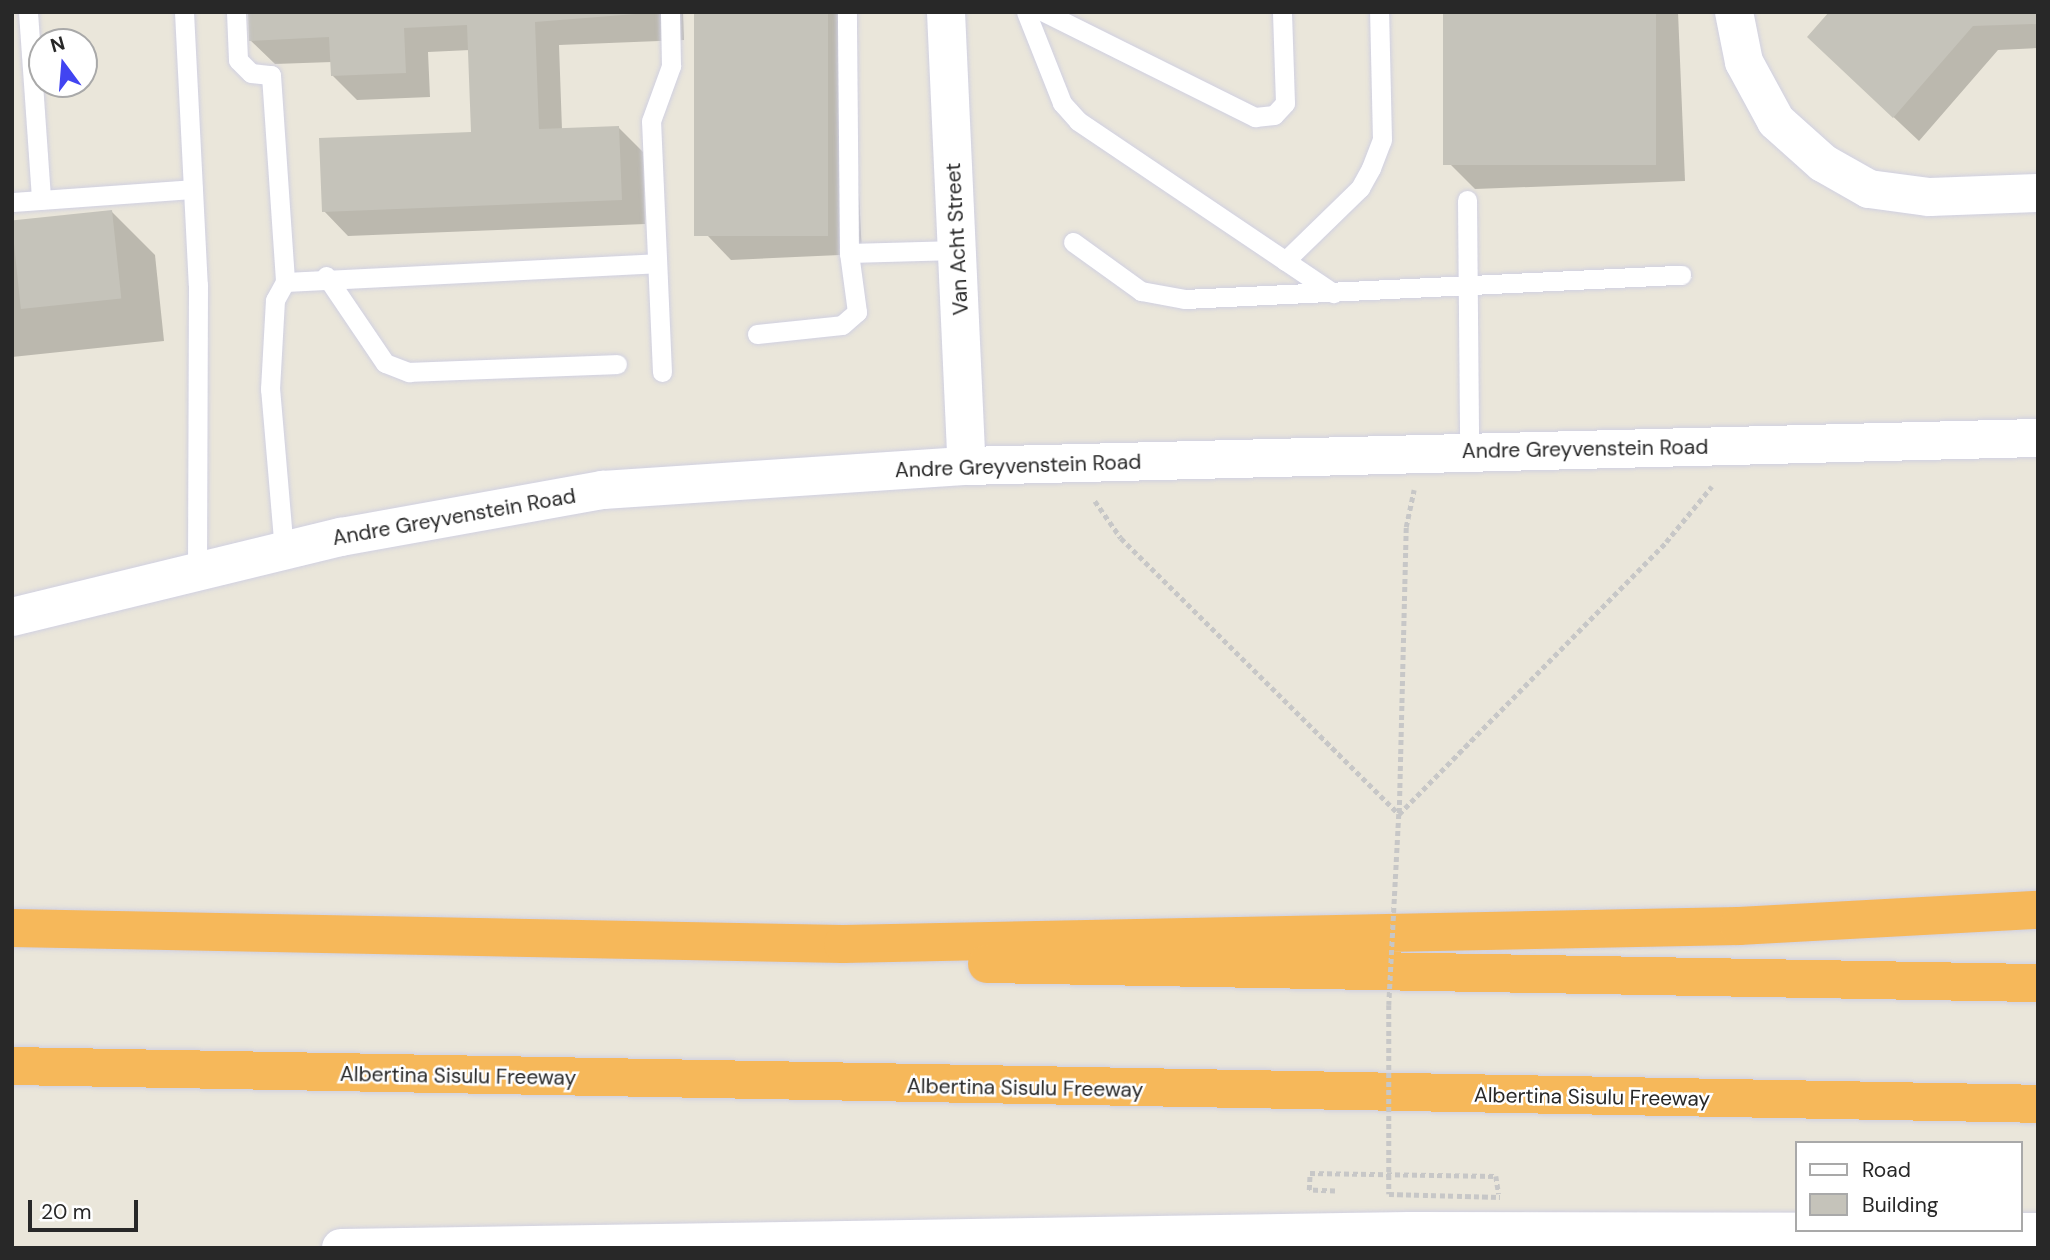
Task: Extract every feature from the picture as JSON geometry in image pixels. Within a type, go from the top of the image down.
[{"type":"highway","points":[[12,928],[844,944],[1739,926],[2038,910]]},
{"type":"highway","points":[[844,944],[912,960],[1056,968],[2038,984]]},
{"type":"highway","name":"Albertina Sisulu Freeway","points":[[12,1066],[2038,1104]]},
{"type":"main road","name":"Van Acht Street","points":[[946,12],[967,466]]},
{"type":"main road","points":[[1734,12],[1744,62],[1776,121],[1823,163],[1869,190],[1929,197],[2038,193]]},
{"type":"main road","name":"Andre Greyvenstein Road","points":[[12,617],[284,551],[603,490],[967,466],[1420,454],[1469,450],[2038,438]]},
{"type":"main road","points":[[341,1248],[1410,1230],[1638,1241],[2038,1232]]},
{"type":"lane","points":[[28,12],[41,200]]},
{"type":"lane","points":[[184,12],[193,189],[197,572]]},
{"type":"lane","points":[[236,12],[238,60],[251,73],[271,75],[285,282],[275,300],[270,389],[284,551]]},
{"type":"lane","points":[[662,372],[651,121],[671,66],[670,12]]},
{"type":"lane","points":[[757,334],[853,321],[849,253],[847,12]]},
{"type":"lane","points":[[1026,12],[1062,103],[1078,121],[1333,293]]},
{"type":"lane","points":[[1044,12],[1255,117],[1275,115],[1285,103],[1282,12]]},
{"type":"lane","points":[[1285,261],[1360,188],[1382,140],[1379,12]]},
{"type":"lane","points":[[12,202],[193,189]]},
{"type":"lane","points":[[1467,200],[1469,450]]},
{"type":"lane","points":[[1073,242],[1141,291],[1159,296],[1333,293],[1681,275]]},
{"type":"lane","points":[[849,253],[957,250]]},
{"type":"lane","points":[[285,282],[326,276],[657,263]]},
{"type":"lane","points":[[326,276],[385,363],[409,372],[617,364]]},
{"type":"path","points":[[1399,814],[1666,542],[1746,445]]},
{"type":"path","points":[[1347,1191],[1309,1190],[1310,1173],[1496,1176],[1500,1196],[1389,1194],[1389,1005],[1399,814],[1406,527],[1420,454]]},
{"type":"path","points":[[1070,464],[1122,538],[1399,814]]},
{"type":"path","points":[[1385,1193],[1410,1194],[1410,1230]]},
{"type":"building","points":[[248,12],[661,12],[535,22],[539,129],[619,126],[622,200],[322,212],[319,138],[471,132],[467,25],[404,28],[406,73],[331,76],[329,37],[249,41]]},
{"type":"building","points":[[694,12],[828,12],[828,236],[694,236]]},
{"type":"building","points":[[1443,12],[1656,12],[1656,165],[1443,165]]},
{"type":"building","points":[[1829,12],[2038,12],[2038,24],[1973,26],[1893,118],[1807,37]]},
{"type":"building","points":[[112,210],[121,299],[21,309],[12,221]]}]
